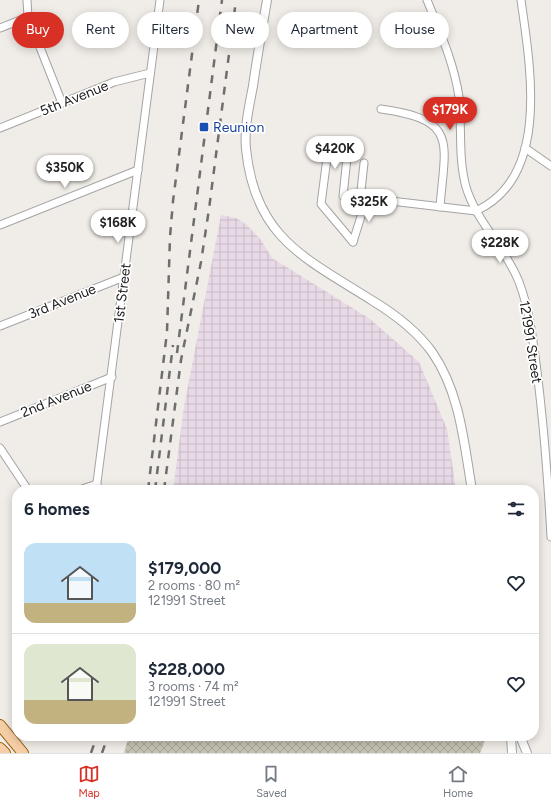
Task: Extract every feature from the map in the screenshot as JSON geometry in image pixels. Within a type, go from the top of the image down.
[{"type":"main road","points":[[0,725],[12,740]]},
{"type":"main road","points":[[13,741],[23,753]]},
{"type":"main road","points":[[0,748],[5,753]]},
{"type":"street","points":[[27,0],[28,12]]},
{"type":"street","name":"1st Street","points":[[97,485],[160,0]]},
{"type":"street","points":[[267,0],[246,128],[246,150],[250,174],[259,203],[272,226],[289,245],[314,264],[402,320],[422,339],[433,353],[448,380],[457,408],[471,485]]},
{"type":"street","name":"121991 Street","points":[[427,0],[453,66],[458,97],[463,173],[467,189],[476,211],[514,269],[528,308],[545,431],[551,537]]},
{"type":"street","points":[[364,163],[360,186],[366,197],[353,242],[321,203],[329,155],[342,155],[347,158],[343,196],[366,197],[476,211],[497,199],[507,188],[517,170],[525,148],[530,120],[532,89],[520,0]]},
{"type":"street","points":[[0,28],[12,23]]},
{"type":"street","points":[[40,48],[62,103]]},
{"type":"street","name":"5th Avenue","points":[[0,128],[114,82],[150,73]]},
{"type":"street","points":[[382,109],[418,116],[431,123],[440,132],[444,148],[440,207]]},
{"type":"street","points":[[525,148],[551,166]]},
{"type":"street","points":[[0,226],[138,170]]},
{"type":"street","name":"3rd Avenue","points":[[0,326],[124,277]]},
{"type":"street","name":"2nd Avenue","points":[[0,422],[112,377]]},
{"type":"street","points":[[0,448],[25,485]]},
{"type":"street","points":[[511,741],[512,753]]},
{"type":"street","points":[[522,741],[527,753]]},
{"type":"shaded area","points":[[221,215],[236,218],[247,225],[261,240],[272,258],[370,319],[419,362],[447,429],[455,485],[174,485],[184,407]]},
{"type":"shaded area","points":[[128,741],[485,741],[480,753],[124,753]]},
{"type":"railway","points":[[149,485],[167,332],[170,237],[173,201],[199,0]]},
{"type":"railway","points":[[177,353],[222,0]]},
{"type":"railway","points":[[165,485],[181,360],[201,262],[209,209],[236,0]]},
{"type":"railway","points":[[156,485],[173,345]]},
{"type":"railway","points":[[91,753],[95,741]]},
{"type":"railway","points":[[102,753],[106,741]]},
{"type":"place","name":"Reunion","points":[[204,127]]}]
